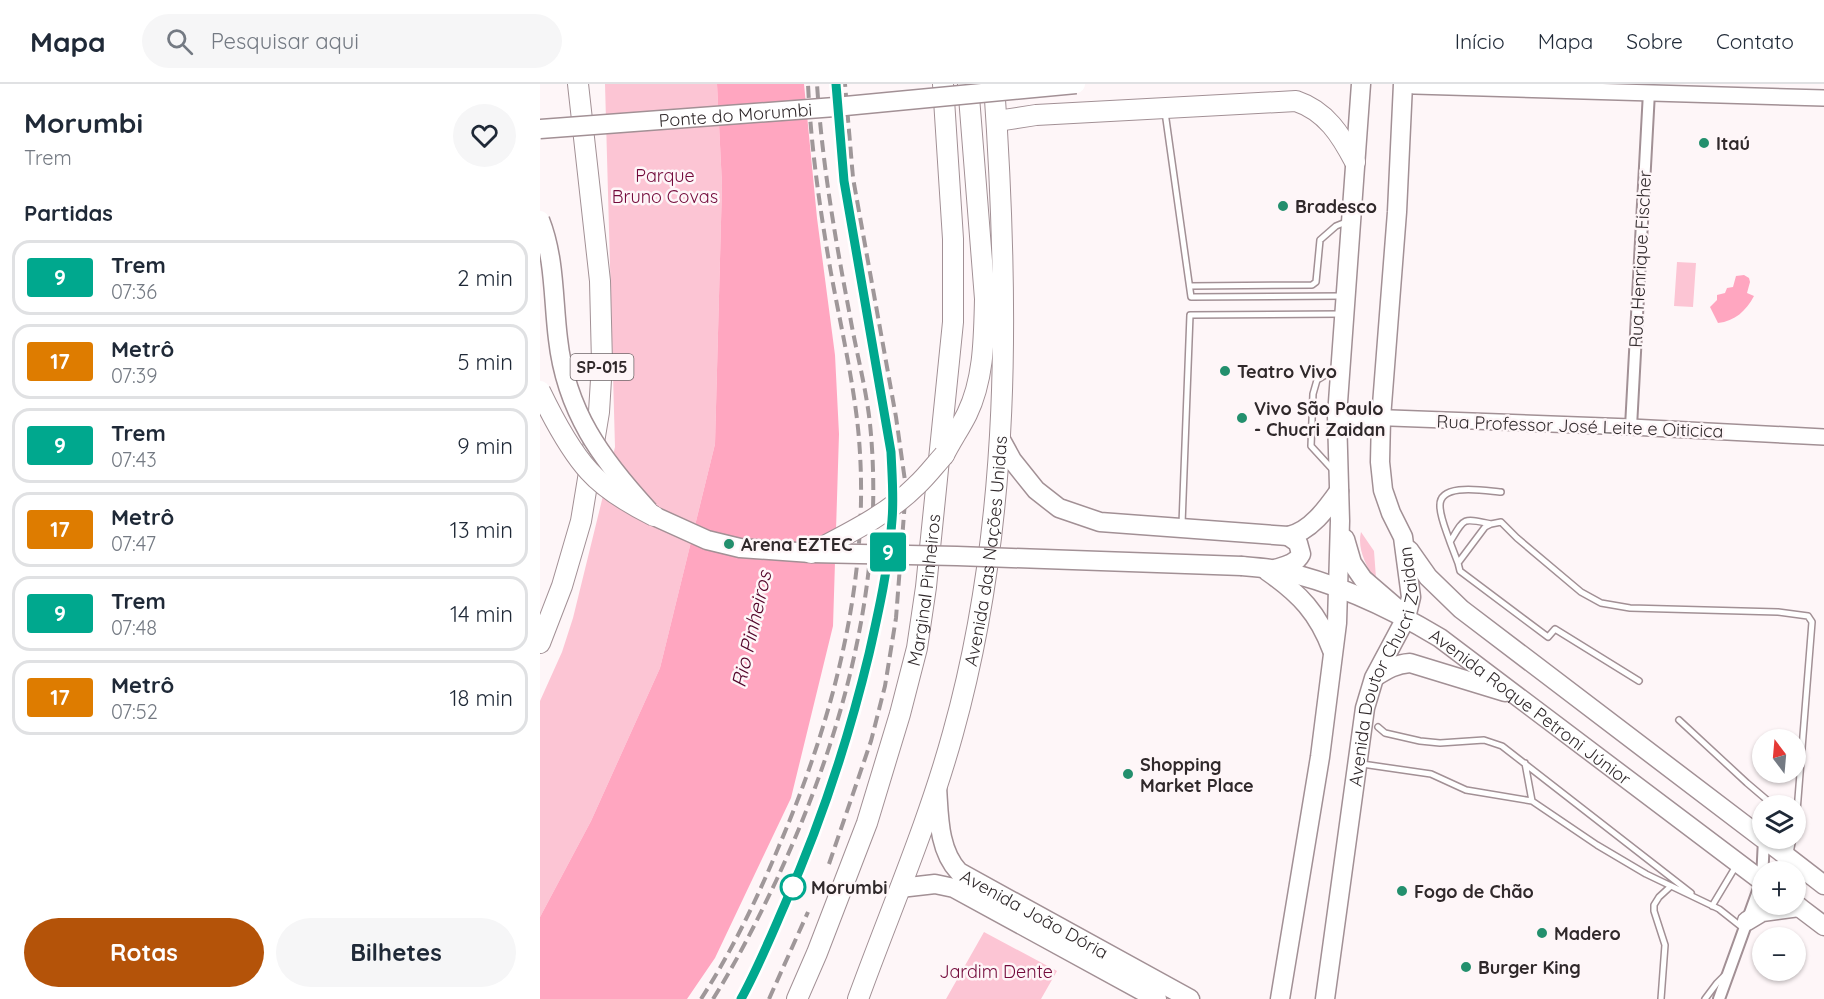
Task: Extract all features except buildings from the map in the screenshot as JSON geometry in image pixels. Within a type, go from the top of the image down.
[{"type":"highway","name":"SP-015","points":[[540,643],[562,586],[581,521],[599,412],[602,363],[600,281],[578,84]]},
{"type":"highway","name":"Marginal Pinheiros","points":[[797,999],[867,823],[917,648],[926,587],[951,351],[954,293],[953,239],[943,84]]},
{"type":"highway","points":[[811,553],[857,529],[916,486],[944,455],[967,412],[979,376],[986,299],[968,84]]},
{"type":"highway","name":"Avenida das Nações Unidas","points":[[858,999],[937,785],[953,734],[976,639],[986,577],[1000,438],[1005,308],[994,84]]},
{"type":"highway","points":[[1027,84],[1027,93],[1036,116]]},
{"type":"highway","points":[[997,121],[1036,116],[1296,101],[1323,115],[1342,136],[1355,162]]},
{"type":"highway","points":[[540,391],[553,417],[588,470],[629,503],[654,516]]},
{"type":"main road","name":"Ponte do Morumbi","points":[[540,129],[835,107],[1076,84]]},
{"type":"main road","points":[[1276,996],[1320,757],[1337,623],[1340,521],[1337,416],[1361,84]]},
{"type":"main road","name":"Avenida Doutor Chucri Zaidan","points":[[1325,999],[1365,708],[1374,678],[1406,618],[1411,597],[1403,537],[1383,490],[1380,462],[1403,84]]},
{"type":"main road","points":[[540,220],[550,254],[562,364],[574,405],[589,436],[604,458],[654,516]]},
{"type":"main road","points":[[1000,438],[1012,460],[1036,490],[1059,508],[1100,522],[1295,535],[1318,517],[1339,483]]},
{"type":"main road","name":"Avenida Roque Petroni Júnior","points":[[654,516],[707,540],[771,551],[1242,566],[1306,577],[1406,618],[1440,638],[1752,872]]},
{"type":"main road","points":[[1340,521],[1352,563],[1363,579],[1406,618]]},
{"type":"main road","points":[[1288,536],[1298,543],[1301,554],[1299,559],[1269,569],[1298,595],[1314,614],[1324,628],[1334,654]]},
{"type":"main road","name":"Avenida Roque Petroni Júnior","points":[[1403,537],[1419,566],[1461,609],[1752,830]]},
{"type":"main road","points":[[1374,678],[1392,667],[1410,663],[1516,695]]},
{"type":"main road","name":"Avenida João Dória","points":[[937,785],[939,818],[945,847],[951,862],[959,872],[1190,999]]},
{"type":"main road","name":"Avenida Roque Petroni Júnior","points":[[1777,849],[1824,885]]},
{"type":"main road","name":"Avenida João Dória","points":[[900,888],[935,884],[954,888],[1157,999]]},
{"type":"main road","points":[[1806,913],[1824,926]]},
{"type":"main road","points":[[1746,925],[1760,915]]},
{"type":"street","points":[[1403,84],[1415,86],[1598,87],[1649,92],[1714,89],[1824,98]]},
{"type":"street","name":"Rua Henrique Fischer","points":[[1631,427],[1649,92]]},
{"type":"street","name":"Rua Professor José Leite e Oiticica","points":[[1337,416],[1824,437]]},
{"type":"street","points":[[1719,999],[1752,908]]},
{"type":"lane","points":[[1165,108],[1191,297],[1345,305]]},
{"type":"lane","points":[[1190,286],[1311,285],[1316,282],[1320,240],[1336,226],[1351,220]]},
{"type":"lane","points":[[1182,529],[1190,315],[1345,305]]},
{"type":"lane","points":[[1339,483],[1311,446],[1313,394],[1317,380],[1341,366]]},
{"type":"lane","points":[[1501,492],[1458,490],[1446,493],[1440,500],[1439,508],[1460,571],[1548,637],[1554,629],[1640,681]]},
{"type":"lane","points":[[1450,542],[1465,520],[1491,524],[1502,522],[1517,538],[1581,592],[1601,603],[1630,608],[1768,611],[1808,616],[1812,622],[1798,795]]},
{"type":"lane","points":[[1458,563],[1480,534],[1491,524]]},
{"type":"lane","points":[[1679,720],[1761,795]]},
{"type":"lane","points":[[1378,727],[1384,733],[1420,741],[1484,740],[1494,742],[1525,763],[1702,901]]},
{"type":"lane","points":[[1525,763],[1532,801]]},
{"type":"lane","points":[[1358,764],[1431,774],[1466,790],[1532,801],[1597,845],[1746,925]]},
{"type":"lane","points":[[1789,858],[1791,849]]},
{"type":"lane","points":[[1712,906],[1738,862]]},
{"type":"lane","points":[[1661,999],[1666,956],[1654,905],[1671,886]]},
{"type":"lane","points":[[1705,999],[1728,972]]},
{"type":"green space","name":"Parque Bruno Covas","points":[[605,84],[717,84],[722,185],[715,444],[660,668],[591,821],[540,917],[540,701],[562,652],[573,618],[615,447]]},
{"type":"green space","points":[[1677,262],[1696,263],[1693,307],[1674,306]]},
{"type":"green space","points":[[1361,532],[1374,551],[1376,578],[1373,578],[1363,556],[1360,544]]},
{"type":"green space","name":"Jardim Dente","points":[[984,932],[1057,971],[1041,999],[946,999]]},
{"type":"water","name":"Rio Pinheiros","points":[[717,84],[804,84],[817,218],[835,355],[839,434],[833,626],[791,798],[715,958],[687,999],[540,999],[540,917],[591,821],[660,668],[715,444],[722,185]]},
{"type":"water","points":[[1744,275],[1749,278],[1750,282],[1747,293],[1754,296],[1739,314],[1730,320],[1718,323],[1710,307],[1717,300],[1717,295],[1733,287],[1736,276]]},
{"type":"railway","points":[[701,999],[734,943],[771,866],[818,744],[846,637],[855,583],[860,529],[861,474],[857,419],[820,202],[811,132],[808,84]]},
{"type":"railway","points":[[713,999],[776,881],[821,772],[854,658],[865,600],[871,542],[873,483],[870,424],[830,200],[817,84]]},
{"type":"railway","points":[[829,864],[871,741],[885,686],[896,618],[906,488],[896,417],[853,178],[845,84]]},
{"type":"railway","points":[[807,854],[841,754],[863,678],[884,578],[892,503],[891,452],[844,181],[838,120]]},
{"type":"railway","points":[[741,999],[786,902]]},
{"type":"railway","points":[[769,999],[808,912]]},
{"type":"train","name":"9","points":[[741,999],[807,854],[829,797],[858,702],[880,608],[892,520],[891,452],[844,181],[836,84]]},
{"type":"place","name":"Itaú","points":[[1704,143]]},
{"type":"place","name":"Bradesco","points":[[1283,206]]},
{"type":"place","name":"Teatro Vivo","points":[[1225,371]]},
{"type":"place","name":"Vivo São Paulo - Chucri Zaidan","points":[[1242,418]]},
{"type":"place","name":"Arena EZTEC","points":[[729,544]]},
{"type":"place","name":"Shopping Market Place","points":[[1128,774]]},
{"type":"place","name":"Morumbi","points":[[793,887]]},
{"type":"place","name":"Fogo de Chão","points":[[1402,891]]},
{"type":"place","name":"Madero","points":[[1542,933]]},
{"type":"place","name":"Burger King","points":[[1466,967]]}]
